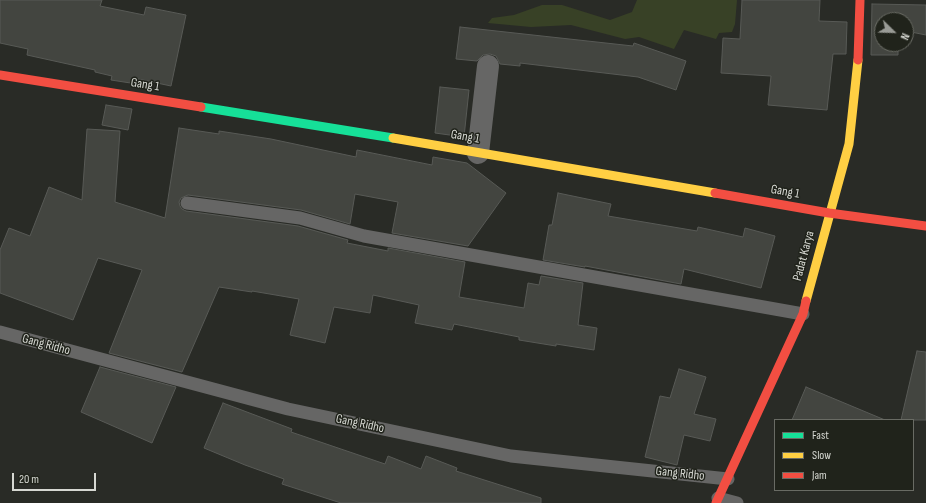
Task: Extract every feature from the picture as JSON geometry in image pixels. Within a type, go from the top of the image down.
[{"type":"street","name":"Padat Karya","points":[[717,501],[803,314],[829,213],[849,144],[859,49],[860,0]]},
{"type":"street","points":[[478,153],[488,66]]},
{"type":"street","name":"Gang 1","points":[[0,75],[478,153],[829,213],[926,226]]},
{"type":"lane","points":[[187,203],[300,218],[364,236],[803,314]]},
{"type":"lane","name":"Gang Ridho","points":[[0,332],[288,409],[511,456],[728,479]]},
{"type":"lane","points":[[717,501],[737,503]]},
{"type":"green space","points":[[637,0],[737,0],[735,24],[732,32],[719,33],[716,39],[684,30],[674,49],[639,37],[625,39],[571,25],[531,27],[488,23],[492,18],[514,15],[542,5],[562,5],[610,20],[632,12]]},
{"type":"building","points":[[0,0],[102,0],[100,6],[144,15],[146,7],[186,15],[171,86],[138,79],[137,84],[111,80],[112,76],[95,72],[95,70],[27,55],[28,49],[0,43]]},
{"type":"building","points":[[742,0],[820,0],[819,21],[847,22],[846,54],[833,54],[827,110],[768,105],[771,76],[721,73],[723,38],[740,39]]},
{"type":"building","points":[[872,4],[926,5],[926,35],[914,33],[914,12],[874,12],[874,52],[898,52],[898,55],[871,55]]},
{"type":"building","points":[[460,27],[633,46],[634,43],[686,61],[676,90],[638,77],[520,63],[520,66],[500,64],[496,56],[490,54],[483,55],[477,61],[456,59]]},
{"type":"building","points":[[440,87],[469,90],[464,137],[435,133]]},
{"type":"building","points":[[106,105],[132,109],[128,130],[102,125]]},
{"type":"building","points":[[179,128],[219,134],[219,131],[271,139],[356,157],[357,150],[432,165],[433,157],[467,163],[506,193],[468,246],[392,233],[398,202],[355,194],[350,224],[301,210],[188,195],[181,198],[179,202],[182,209],[186,211],[298,226],[348,240],[347,243],[388,251],[388,248],[465,262],[459,297],[524,308],[528,283],[539,285],[541,276],[583,283],[578,325],[597,328],[594,350],[519,340],[519,337],[454,324],[452,330],[415,323],[419,305],[373,295],[370,313],[334,307],[325,343],[290,335],[299,299],[219,287],[182,372],[109,353],[142,270],[98,258],[73,320],[0,293],[0,250],[9,228],[30,236],[49,187],[82,200],[87,129],[120,131],[115,202],[165,218]]},
{"type":"building","points":[[558,193],[611,204],[608,216],[697,231],[698,227],[743,237],[745,228],[775,236],[761,288],[684,269],[681,284],[585,266],[543,260],[549,225],[552,225]]},
{"type":"building","points":[[917,351],[926,352],[926,420],[901,419]]},
{"type":"building","points":[[100,367],[176,387],[152,443],[81,412]]},
{"type":"building","points":[[679,369],[706,377],[694,414],[716,419],[710,441],[684,435],[677,465],[645,457],[660,396],[670,398]]},
{"type":"building","points":[[806,387],[883,419],[792,419]]},
{"type":"building","points":[[223,403],[292,429],[291,432],[385,464],[388,456],[421,469],[426,456],[457,468],[456,471],[541,498],[541,503],[341,503],[282,484],[284,479],[204,448]]},
{"type":"traffic: fast","points":[[201,107],[393,138]]},
{"type":"traffic: slow","points":[[806,301],[849,144],[858,60]]},
{"type":"traffic: slow","points":[[393,138],[715,193]]},
{"type":"traffic: jam","points":[[858,60],[860,0]]},
{"type":"traffic: jam","points":[[0,75],[201,107]]},
{"type":"traffic: jam","points":[[715,193],[829,213],[926,226]]},
{"type":"traffic: jam","points":[[716,503],[803,314],[806,301]]}]
